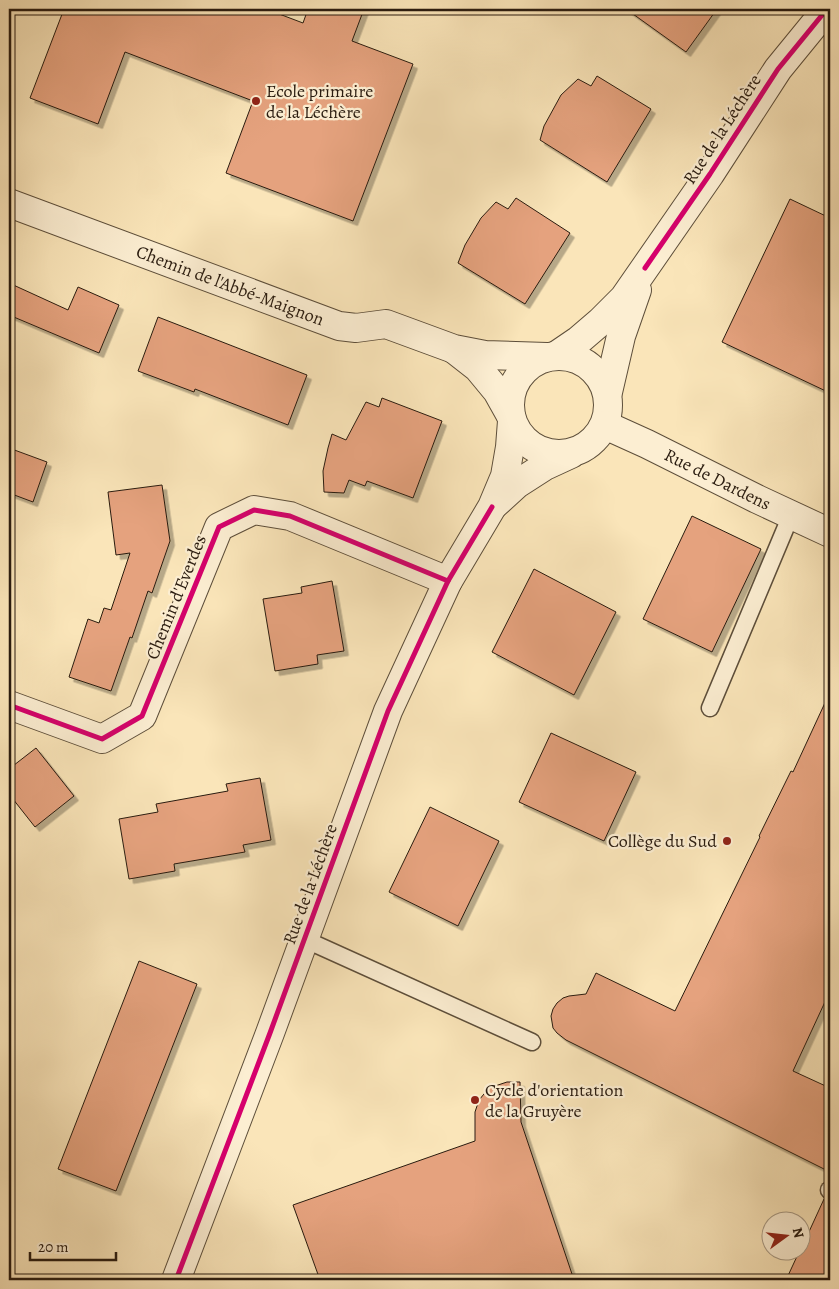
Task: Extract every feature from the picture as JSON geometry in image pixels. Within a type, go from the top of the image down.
[{"type":"street","name":"Rue de la Léchère","points":[[552,356],[579,340],[624,298],[710,174],[778,69],[827,9]]},
{"type":"street","name":"Chemin de l'Abbé-Maignon","points":[[9,204],[339,326],[356,328],[386,324],[454,349],[485,355],[552,356]]},
{"type":"street","name":"Rue de la Léchère","points":[[608,392],[621,336],[646,268]]},
{"type":"street","name":"Chemin de l'Abbé-Maignon","points":[[454,349],[478,368],[497,390],[512,418]]},
{"type":"street","points":[[552,356],[575,358],[590,365],[601,378],[608,392],[609,409],[605,425],[593,442],[576,452],[560,455],[544,452],[529,444],[518,432],[512,418],[509,402],[512,388],[520,374],[531,364],[552,356]]},
{"type":"street","name":"Rue de la Léchère","points":[[176,1280],[270,1033],[388,711],[448,581],[492,507],[505,476],[512,418]]},
{"type":"street","name":"Rue de Dardens","points":[[605,425],[830,533]]},
{"type":"street","name":"Rue de la Léchère","points":[[492,507],[517,484],[538,470],[576,452]]},
{"type":"street","name":"Chemin d'Everdes","points":[[9,705],[102,739],[142,716],[219,527],[254,510],[290,516],[448,581]]},
{"type":"lane","points":[[710,708],[791,515]]},
{"type":"lane","points":[[304,939],[532,1042]]},
{"type":"building","points":[[64,9],[266,9],[303,23],[308,9],[364,9],[352,41],[413,64],[353,221],[226,173],[253,101],[125,52],[98,124],[30,98]]},
{"type":"building","points":[[626,9],[717,9],[686,52]]},
{"type":"building","points":[[597,76],[651,109],[607,182],[540,140],[544,126],[561,95],[578,79],[591,86]]},
{"type":"building","points":[[516,198],[570,233],[525,304],[458,263],[465,245],[481,218],[496,202],[508,209]]},
{"type":"building","points":[[790,199],[830,218],[830,393],[722,342]]},
{"type":"building","points":[[9,283],[68,310],[78,287],[119,305],[99,353],[9,315]]},
{"type":"building","points":[[158,317],[307,375],[288,425],[195,389],[194,392],[138,371]]},
{"type":"building","points":[[382,398],[442,421],[413,498],[367,481],[365,486],[349,480],[344,493],[324,492],[323,471],[332,434],[346,440],[366,402],[379,407]]},
{"type":"building","points":[[9,448],[47,462],[33,502],[9,493]]},
{"type":"building","points":[[162,485],[170,541],[152,593],[148,591],[111,691],[69,677],[88,619],[99,623],[104,608],[111,610],[130,553],[116,555],[108,492]]},
{"type":"building","points":[[692,516],[761,549],[712,652],[643,619]]},
{"type":"building","points":[[534,569],[616,612],[574,695],[492,652]]},
{"type":"building","points":[[332,581],[344,651],[317,655],[318,664],[275,671],[263,599],[302,593],[301,587]]},
{"type":"building","points":[[830,692],[830,991],[793,1071],[830,1088],[830,1172],[566,1040],[553,1028],[551,1016],[557,1003],[563,998],[586,994],[596,973],[675,1011],[791,771],[793,772]]},
{"type":"building","points":[[551,733],[636,772],[604,841],[519,802]]},
{"type":"building","points":[[36,748],[74,796],[35,827],[9,794],[9,769]]},
{"type":"building","points":[[260,778],[271,840],[243,845],[245,852],[174,864],[175,871],[129,879],[119,819],[158,812],[156,804],[228,791],[226,784]]},
{"type":"building","points":[[430,807],[499,841],[458,926],[389,892]]},
{"type":"building","points":[[139,961],[197,984],[116,1191],[58,1169]]},
{"type":"building","points":[[507,1082],[520,1082],[521,1122],[574,1280],[320,1280],[293,1205],[475,1141],[475,1112],[479,1100],[489,1088]]},
{"type":"building","points":[[824,1199],[830,1201],[830,1280],[786,1280],[794,1262],[812,1262],[812,1225]]},
{"type":"cycle path","points":[[645,268],[710,174],[778,69],[827,9]]},
{"type":"cycle path","points":[[176,1280],[270,1033],[388,711],[448,581],[492,507]]},
{"type":"cycle path","points":[[9,705],[102,739],[142,716],[219,527],[254,510],[290,516],[448,581]]},
{"type":"place","name":"Ecole primaire de la Léchère","points":[[256,101]]},
{"type":"place","name":"Collège du Sud","points":[[727,841]]},
{"type":"place","name":"Cycle d'orientation de la Gruyère","points":[[475,1100]]}]
